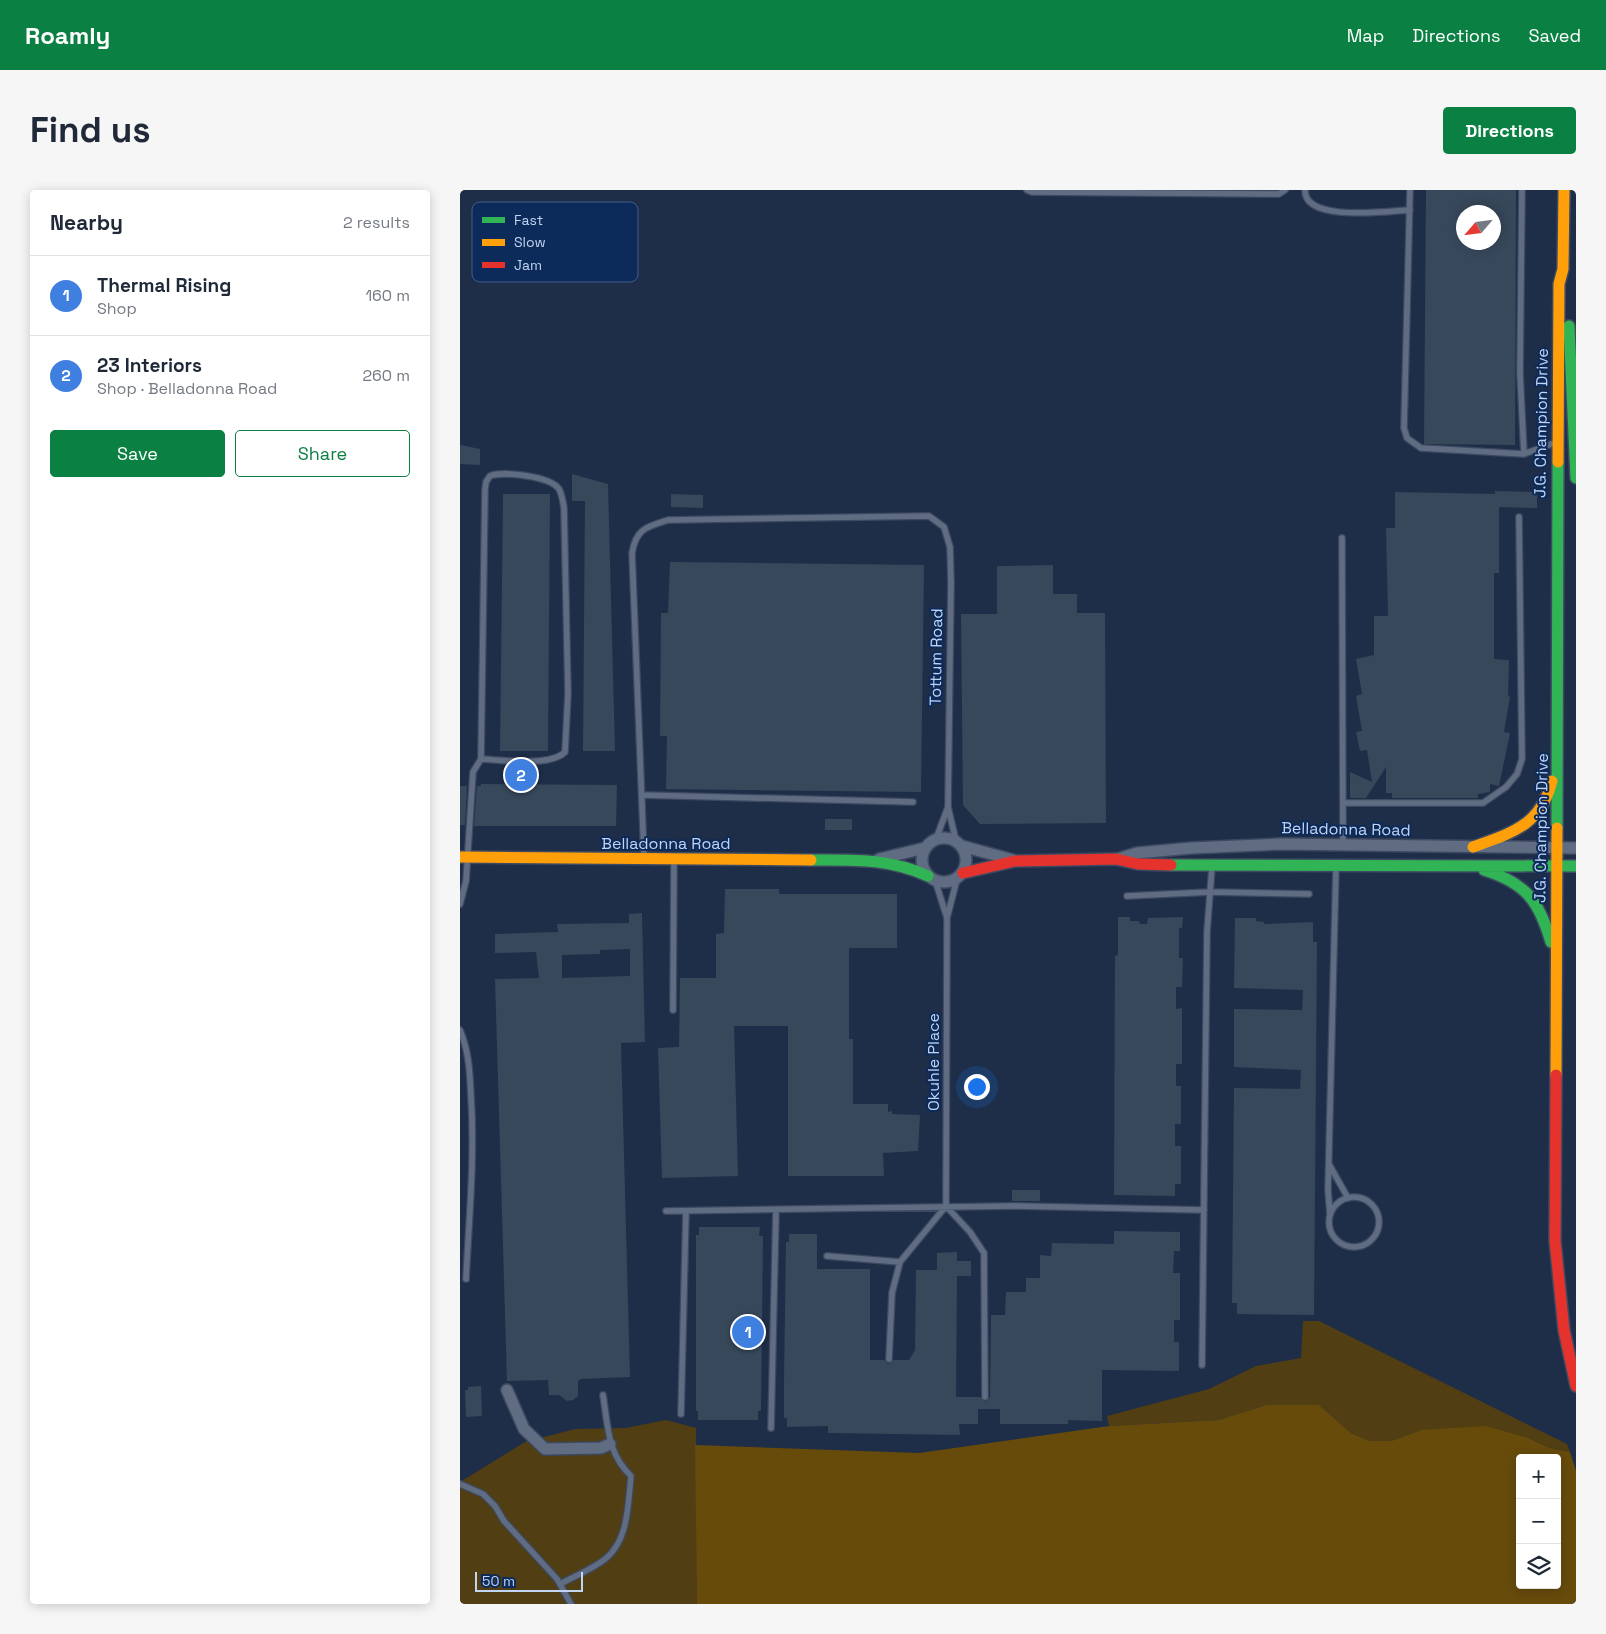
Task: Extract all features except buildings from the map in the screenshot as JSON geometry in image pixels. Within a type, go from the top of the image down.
[{"type":"street","name":"J.G. Champion Drive","points":[[1564,190],[1563,269],[1559,284],[1557,442],[1558,866],[1555,1241],[1564,1330],[1576,1386]]},
{"type":"street","name":"J.G. Champion Drive","points":[[1563,269],[1567,284],[1572,332],[1576,478]]},
{"type":"street","points":[[1473,847],[1517,831],[1528,824],[1545,804],[1550,792],[1558,738]]},
{"type":"street","name":"Belladonna Road","points":[[873,860],[925,848],[936,839],[950,838],[959,843],[1015,861]]},
{"type":"street","points":[[959,843],[967,859],[960,876]]},
{"type":"street","name":"Belladonna Road","points":[[1116,860],[1137,853],[1191,848],[1281,844],[1576,848]]},
{"type":"street","points":[[925,848],[922,862],[931,878]]},
{"type":"street","name":"Belladonna Road","points":[[464,857],[873,860],[906,866],[942,882],[1015,861],[1116,860],[1138,864],[1212,865],[1576,866]]},
{"type":"street","points":[[1469,866],[1513,881],[1534,898],[1546,924],[1557,966]]},
{"type":"street","points":[[507,1390],[524,1429],[545,1449],[601,1448],[610,1444]]},
{"type":"lane","points":[[1026,190],[1032,192],[1250,194],[1279,194],[1285,190]]},
{"type":"lane","points":[[1305,190],[1305,195],[1310,203],[1327,212],[1410,210]]},
{"type":"lane","points":[[1410,190],[1404,428],[1407,438],[1421,448],[1524,454],[1557,442]]},
{"type":"lane","points":[[1522,190],[1520,373],[1524,454]]},
{"type":"lane","points":[[460,904],[466,881],[464,857],[473,772],[481,760],[485,490],[486,482],[490,476],[505,473],[550,481],[558,488],[562,498],[564,508],[568,693],[566,752],[555,758],[543,760],[481,760]]},
{"type":"lane","name":"Tottum Road","points":[[642,795],[632,554],[634,541],[639,534],[647,527],[668,520],[929,516],[944,527],[950,547],[948,807],[959,843]]},
{"type":"lane","points":[[1343,803],[1483,803],[1506,787],[1517,774],[1522,759],[1519,517]]},
{"type":"lane","points":[[1342,538],[1343,846]]},
{"type":"lane","points":[[644,859],[642,795],[913,802]]},
{"type":"lane","name":"Tottum Road","points":[[936,839],[948,807]]},
{"type":"lane","points":[[673,1010],[674,859]]},
{"type":"lane","points":[[1202,1365],[1207,932],[1212,865]]},
{"type":"lane","points":[[1330,1215],[1334,1207],[1348,1198],[1364,1199],[1376,1209],[1380,1224],[1374,1239],[1359,1247],[1343,1245],[1331,1232],[1328,1190],[1336,865]]},
{"type":"lane","name":"Okuhle Place","points":[[946,1206],[947,918],[960,876]]},
{"type":"lane","name":"Okuhle Place","points":[[931,878],[947,918]]},
{"type":"lane","points":[[1127,896],[1210,892],[1309,894]]},
{"type":"lane","points":[[460,1030],[466,1043],[469,1065],[474,1142],[466,1279]]},
{"type":"lane","points":[[1330,1166],[1348,1198]]},
{"type":"lane","points":[[666,1211],[946,1206],[1204,1210]]},
{"type":"lane","points":[[888,1359],[892,1293],[900,1262],[946,1206]]},
{"type":"lane","points":[[946,1206],[970,1232],[984,1253],[985,1397]]},
{"type":"lane","points":[[771,1428],[776,1210]]},
{"type":"lane","points":[[681,1414],[686,1211]]},
{"type":"lane","points":[[828,1256],[900,1262]]},
{"type":"lane","points":[[560,1584],[603,1561],[613,1550],[625,1526],[631,1476],[619,1464],[610,1444],[603,1395]]},
{"type":"lane","points":[[460,1484],[483,1494],[560,1584],[571,1604]]},
{"type":"shaded area","points":[[1303,1321],[1319,1321],[1567,1444],[1570,1452],[1550,1448],[1528,1438],[1441,1430],[1421,1430],[1391,1441],[1369,1441],[1351,1433],[1319,1405],[1266,1405],[1219,1420],[1109,1426],[1107,1416],[1209,1389],[1256,1366],[1301,1358]]},
{"type":"shaded area","points":[[1266,1405],[1319,1405],[1351,1433],[1369,1441],[1391,1441],[1421,1430],[1486,1426],[1528,1438],[1550,1448],[1570,1452],[1576,1471],[1576,1604],[697,1604],[695,1445],[919,1453],[1109,1426],[1219,1420]]},
{"type":"shaded area","points":[[666,1420],[696,1428],[697,1604],[460,1604],[460,1482],[525,1442],[575,1429],[626,1428]]},
{"type":"traffic: fast","points":[[1569,326],[1576,478]]},
{"type":"traffic: fast","points":[[1557,828],[1558,462]]},
{"type":"traffic: fast","points":[[811,860],[871,861],[899,866],[928,876]]},
{"type":"traffic: fast","points":[[1171,865],[1576,866]]},
{"type":"traffic: fast","points":[[1484,870],[1510,881],[1529,896],[1541,915],[1551,942]]},
{"type":"traffic: slow","points":[[1558,462],[1559,284],[1563,269],[1564,190]]},
{"type":"traffic: slow","points":[[1473,847],[1512,832],[1532,818],[1547,796],[1552,781]]},
{"type":"traffic: slow","points":[[1556,1075],[1557,828]]},
{"type":"traffic: slow","points":[[460,857],[811,860]]},
{"type":"traffic: jam","points":[[963,873],[1015,861],[1116,859],[1138,864],[1171,865]]},
{"type":"traffic: jam","points":[[1556,1075],[1555,1241],[1564,1330],[1576,1386]]},
{"type":"place","name":"23 Interiors","points":[[521,775]]},
{"type":"place","name":"Thermal Rising","points":[[748,1332]]}]
